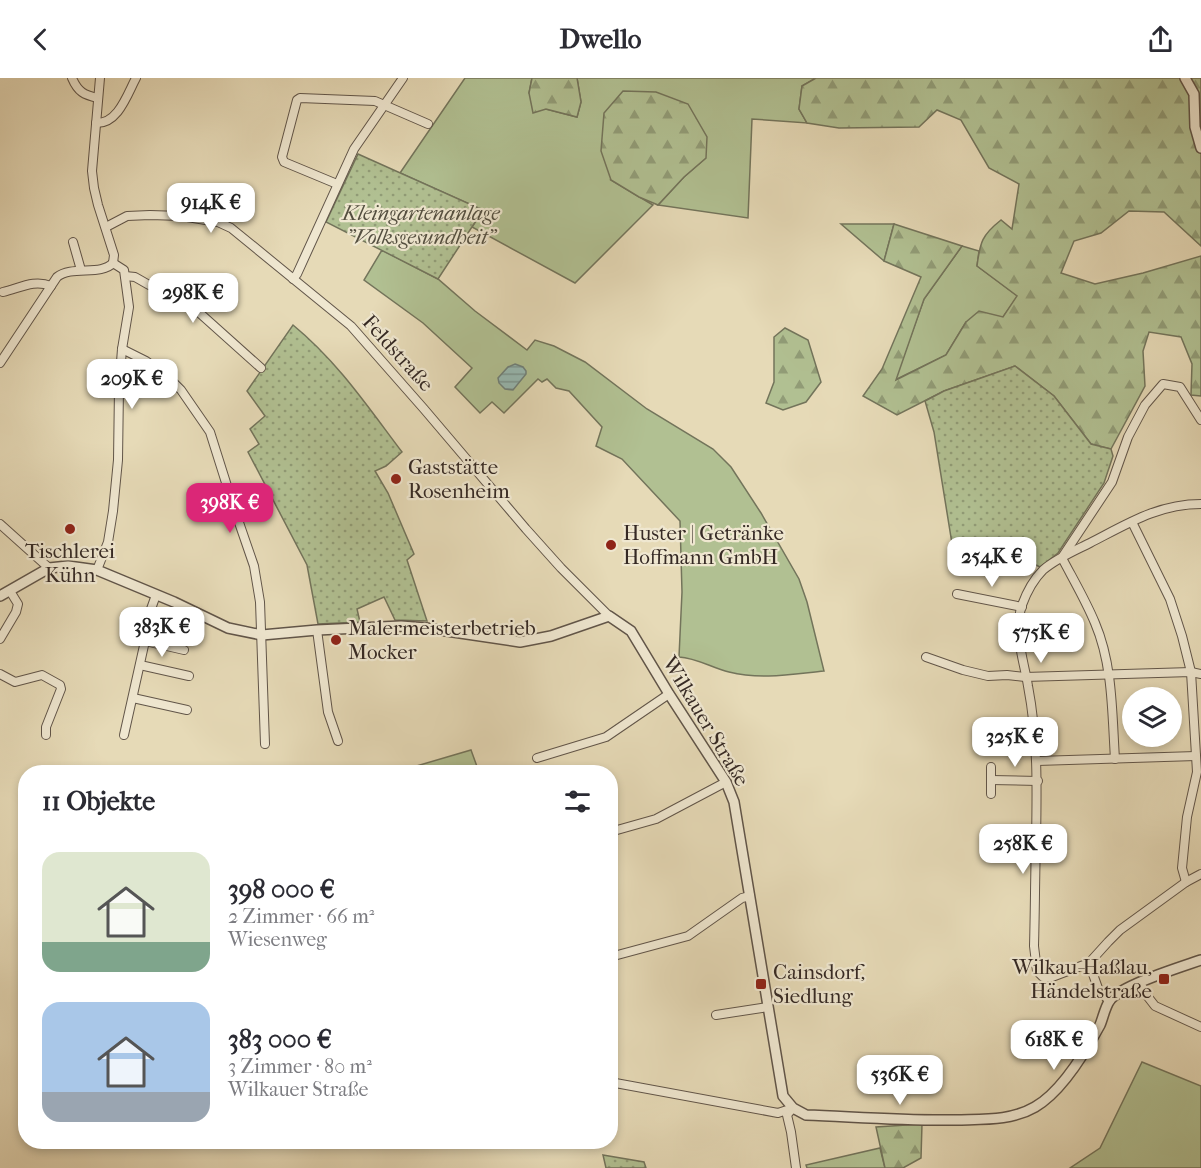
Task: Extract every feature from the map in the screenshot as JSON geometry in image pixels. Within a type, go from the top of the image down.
[{"type":"street","points":[[72,78],[76,87],[87,95],[98,98]]},
{"type":"street","points":[[0,363],[61,273],[107,268],[113,263],[114,255],[98,206],[92,171],[100,78]]},
{"type":"street","points":[[96,123],[104,123],[115,115],[136,78]]},
{"type":"street","points":[[292,279],[297,274],[354,149],[403,78]]},
{"type":"street","points":[[1185,78],[1194,94],[1195,127],[1201,148]]},
{"type":"street","points":[[337,184],[284,162],[282,157],[297,100],[300,98],[375,101],[428,124]]},
{"type":"street","name":"Feldstraße","points":[[106,227],[127,216],[154,215],[181,216],[218,222],[231,228],[351,326],[540,544],[609,616]]},
{"type":"street","points":[[73,242],[81,270]]},
{"type":"street","points":[[97,570],[108,542],[114,504],[118,460],[119,388],[122,349],[129,307],[124,270],[113,263]]},
{"type":"street","points":[[125,276],[135,277],[149,285],[178,290],[184,294],[194,308],[261,368]]},
{"type":"street","points":[[3,292],[32,284],[45,283],[51,286]]},
{"type":"street","points":[[122,349],[146,361],[169,378],[181,390],[210,432],[254,566],[260,602],[265,744]]},
{"type":"street","points":[[1062,558],[1112,482],[1128,437],[1145,405],[1163,384],[1180,387],[1201,420]]},
{"type":"street","points":[[1200,506],[1175,506],[1155,511],[1054,562],[1041,572],[1022,606],[1018,624],[1025,677],[1031,702],[1038,781],[1034,946],[1037,971],[1042,977],[1052,977],[1089,963],[1120,930],[1186,882],[1201,874]]},
{"type":"street","points":[[1132,522],[1170,599],[1191,672],[1197,772],[1187,817],[1182,868],[1186,882]]},
{"type":"street","points":[[0,524],[49,568]]},
{"type":"street","points":[[1062,558],[1101,639],[1108,675],[1115,759]]},
{"type":"street","points":[[0,596],[49,568],[68,566],[97,570],[174,602],[228,628],[262,635],[401,626],[520,642],[551,636],[609,616]]},
{"type":"street","points":[[0,639],[16,612],[18,604],[10,591]]},
{"type":"street","points":[[957,594],[1022,606]]},
{"type":"street","points":[[124,735],[145,641],[147,620],[156,595]]},
{"type":"street","name":"Wilkauer Straße","points":[[609,616],[631,631],[726,782],[734,802],[783,1096],[793,1107]]},
{"type":"street","points":[[317,630],[328,712],[338,741]]},
{"type":"street","points":[[145,641],[184,650]]},
{"type":"street","points":[[926,657],[988,676],[1191,672],[1201,674]]},
{"type":"street","points":[[140,665],[189,676]]},
{"type":"street","points":[[0,674],[15,682],[42,675],[60,685],[61,689],[46,727],[46,735]]},
{"type":"street","points":[[537,758],[606,737],[669,694]]},
{"type":"street","points":[[133,698],[187,710]]},
{"type":"street","points":[[1037,761],[1196,756]]},
{"type":"street","points":[[991,767],[991,794]]},
{"type":"street","points":[[991,780],[1038,781]]},
{"type":"street","points":[[618,830],[656,819],[726,782]]},
{"type":"street","points":[[618,955],[688,936],[742,898],[750,896]]},
{"type":"street","points":[[793,1107],[806,1115],[925,1120],[994,1119],[1019,1115],[1037,1106],[1058,1087],[1076,1065],[1100,1025],[1110,1001],[1121,991],[1201,960]]},
{"type":"street","points":[[1089,963],[1099,991],[1110,1001]]},
{"type":"street","points":[[1140,983],[1155,1006],[1201,1027]]},
{"type":"street","points":[[716,1015],[768,1007]]},
{"type":"street","points":[[618,1083],[778,1113],[793,1107]]},
{"type":"street","points":[[793,1107],[787,1115],[796,1168]]},
{"type":"green space","points":[[465,78],[532,78],[529,93],[546,109],[577,117],[581,102],[577,78],[816,78],[802,86],[799,109],[807,123],[752,119],[748,218],[658,205],[684,177],[706,158],[611,180],[653,205],[575,283],[472,227],[483,210],[400,173]]},
{"type":"green space","points":[[532,78],[577,78],[581,102],[577,117],[546,109],[533,113],[529,93]]},
{"type":"green space","points":[[816,78],[1201,78],[1201,246],[1164,212],[1129,211],[1101,233],[1074,241],[1061,273],[1095,284],[1201,256],[1201,396],[1191,395],[1192,364],[1181,337],[1149,332],[1143,351],[1145,386],[1111,449],[1091,444],[1054,396],[1015,366],[944,391],[897,415],[863,396],[882,369],[921,277],[884,261],[894,224],[962,246],[924,299],[896,380],[946,355],[966,322],[979,311],[1003,317],[1017,296],[977,266],[981,245],[990,230],[1001,220],[1012,229],[1019,184],[989,168],[961,120],[937,110],[919,127],[839,128],[807,123],[799,109],[802,86]]},
{"type":"green space","points":[[623,91],[656,92],[688,104],[707,137],[706,158],[684,177],[658,205],[639,197],[611,180],[601,151],[604,113]]},
{"type":"green space","name":"Kleingartenanlage \"Volksgesundheit\"","points":[[358,154],[483,210],[438,279],[326,222]]},
{"type":"green space","points":[[841,224],[894,224],[884,261]]},
{"type":"green space","points":[[962,246],[979,251],[977,266],[1018,296],[1003,317],[966,322],[946,355],[895,380],[924,299]]},
{"type":"green space","points":[[382,250],[438,279],[475,311],[527,350],[535,340],[554,346],[585,362],[647,409],[713,449],[731,467],[799,579],[824,671],[753,676],[729,672],[692,659],[679,657],[682,592],[680,521],[622,459],[596,446],[602,427],[569,391],[556,388],[547,379],[542,382],[538,379],[504,413],[492,402],[480,413],[455,387],[472,368],[423,323],[364,280]]},
{"type":"green space","points":[[293,325],[338,370],[402,452],[386,466],[375,471],[388,493],[414,554],[407,560],[427,621],[395,620],[384,597],[357,609],[360,622],[318,624],[307,565],[248,452],[259,444],[250,429],[265,416],[247,391]]},
{"type":"green space","points":[[785,328],[808,340],[821,382],[806,402],[783,410],[766,403],[774,382],[774,337]]},
{"type":"green space","points":[[1015,366],[1054,396],[1091,444],[1111,449],[1113,456],[1104,483],[1058,553],[1040,567],[993,543],[954,556],[934,432],[925,401],[944,391]]},
{"type":"green space","points":[[471,750],[476,765],[420,765]]},
{"type":"green space","points":[[1142,1062],[1201,1086],[1201,1168],[1070,1168],[1100,1148]]},
{"type":"green space","points":[[922,1124],[921,1158],[903,1168],[885,1168],[876,1127]]},
{"type":"green space","points":[[880,1148],[885,1168],[807,1168],[806,1165]]},
{"type":"green space","points":[[603,1155],[644,1162],[646,1168],[606,1168]]},
{"type":"water","points":[[515,364],[523,367],[526,374],[513,390],[505,389],[499,383],[498,378],[508,367]]},
{"type":"place","name":"Gaststätte Rosenheim","points":[[396,479]]},
{"type":"place","name":"Tischlerei Kühn","points":[[70,529]]},
{"type":"place","name":"Huster | Getränke Hoffmann GmbH","points":[[611,545]]},
{"type":"place","name":"Malermeisterbetrieb Mocker","points":[[336,640]]},
{"type":"place","name":"Wilkau-Haßlau, Händelstraße","points":[[1164,979]]},
{"type":"place","name":"Cainsdorf, Siedlung","points":[[761,984]]}]
